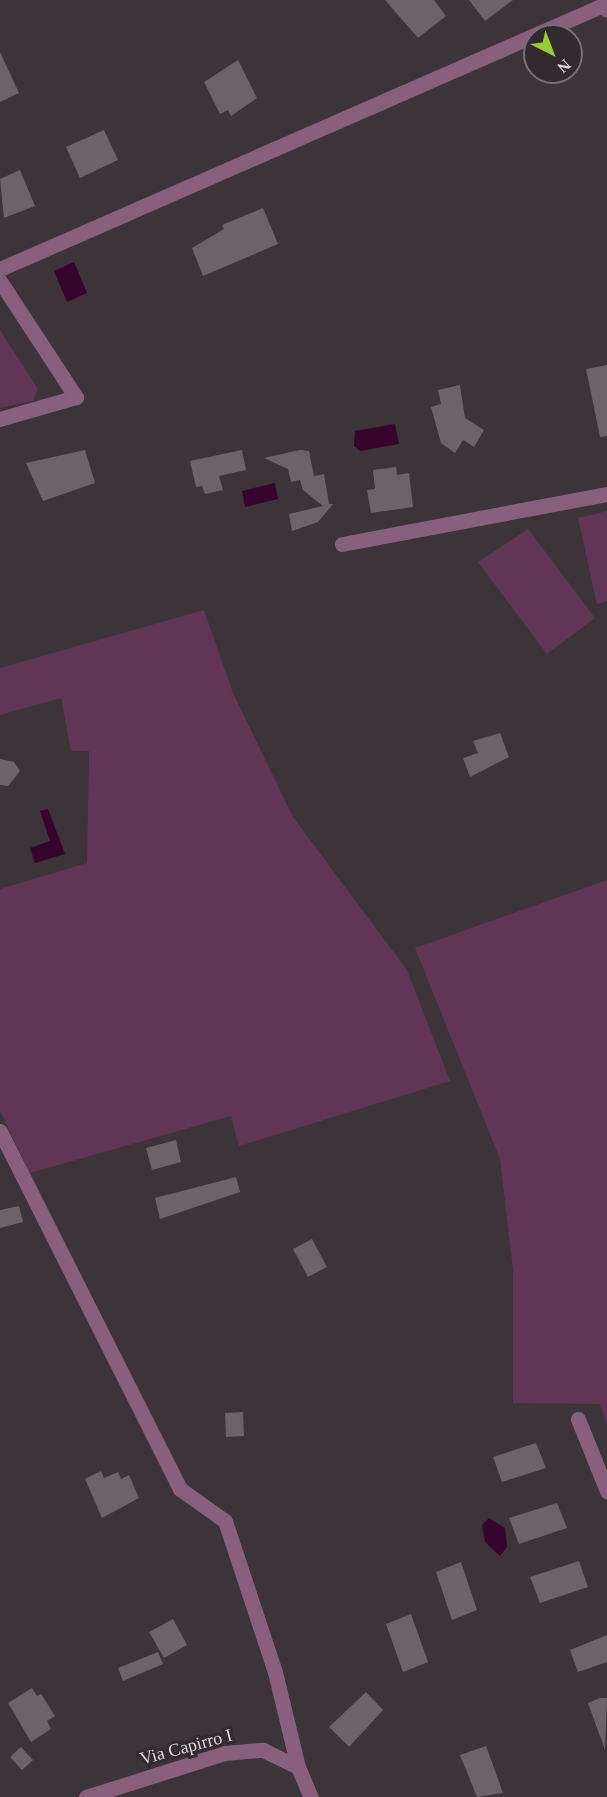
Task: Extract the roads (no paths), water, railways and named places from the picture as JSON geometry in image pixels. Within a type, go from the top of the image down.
[{"type":"street","points":[[0,269],[603,6],[607,10]]},
{"type":"street","points":[[0,281],[76,398],[0,420]]},
{"type":"street","points":[[342,544],[607,494]]},
{"type":"street","points":[[0,1131],[180,1489],[225,1521],[275,1672],[298,1767],[311,1797]]},
{"type":"street","points":[[578,1419],[607,1491]]},
{"type":"street","name":"Via Capirro I","points":[[86,1797],[225,1753],[263,1750],[298,1767]]}]
